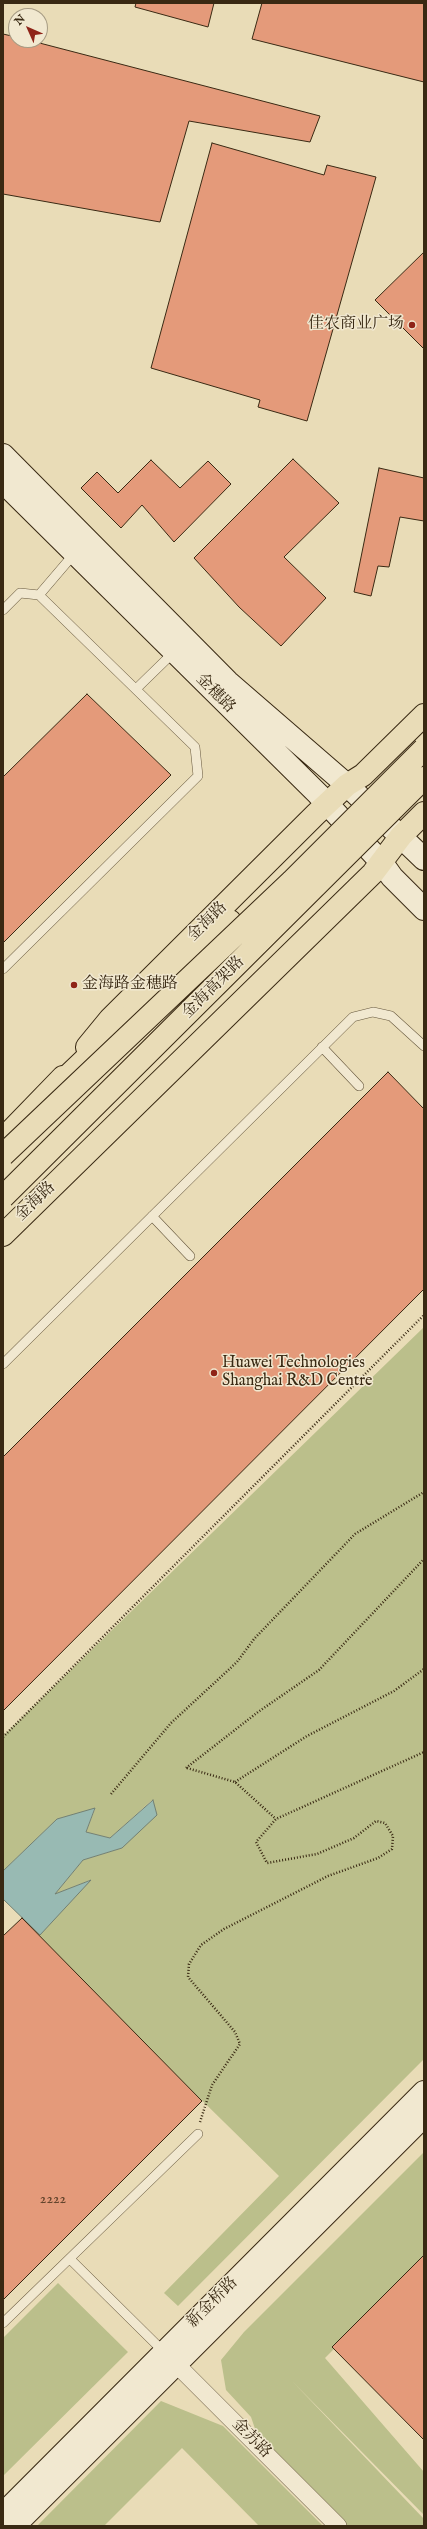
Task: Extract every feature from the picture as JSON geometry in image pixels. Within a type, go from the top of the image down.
[{"type":"main road","name":"金海路","points":[[3,1139],[51,1092],[110,1019],[326,804],[347,785],[363,775],[424,715]]},
{"type":"main road","points":[[51,1092],[230,921],[424,732]]},
{"type":"main road","name":"金海高架路","points":[[3,1154],[292,881],[424,749]]},
{"type":"main road","name":"金海高架路","points":[[3,1197],[424,778]]},
{"type":"main road","name":"金海路","points":[[3,1235],[382,863],[402,836],[424,814]]},
{"type":"street","name":"金穗路","points":[[3,455],[382,863],[392,877],[424,908]]},
{"type":"street","name":"金穗路","points":[[3,482],[74,554],[180,646],[228,682],[347,785],[402,836],[424,859]]},
{"type":"street","name":"新金桥路","points":[[14,2526],[170,2358],[424,2092]]},
{"type":"street","name":"新金桥路","points":[[3,2514],[170,2358],[424,2116]]},
{"type":"street","name":"金苏路","points":[[170,2358],[338,2526]]},
{"type":"lane","points":[[38,595],[74,554]]},
{"type":"lane","points":[[3,610],[20,593],[38,595],[195,746],[198,776],[3,969]]},
{"type":"lane","points":[[136,689],[180,646]]},
{"type":"lane","points":[[3,1364],[353,1017],[373,1012],[391,1016],[424,1046]]},
{"type":"lane","points":[[322,1047],[359,1086]]},
{"type":"lane","points":[[152,1216],[190,1256]]},
{"type":"lane","points":[[3,2324],[198,2134]]},
{"type":"lane","points":[[70,2259],[170,2358]]},
{"type":"path","points":[[3,1737],[424,1315]]},
{"type":"path","points":[[111,1794],[171,1723],[237,1662],[254,1639],[355,1534],[424,1492]]},
{"type":"path","points":[[276,1819],[235,1782],[186,1768],[258,1712],[319,1670],[424,1559]]},
{"type":"path","points":[[235,1782],[307,1736],[394,1692],[424,1669]]},
{"type":"path","points":[[198,2134],[212,2085],[240,2044],[235,2032],[188,1978],[189,1964],[202,1946],[224,1929],[328,1876],[378,1858],[392,1849],[393,1836],[385,1823],[376,1821],[354,1838],[317,1854],[267,1863],[256,1842],[276,1819],[424,1752]]},
{"type":"green space","points":[[424,1327],[424,2059],[178,2306],[164,2293],[279,2176],[116,2016],[22,1918],[39,1935],[90,1880],[54,1895],[83,1860],[122,1848],[152,1800],[110,1838],[86,1832],[95,1809],[57,1819],[3,1871],[3,1736]]},
{"type":"green space","points":[[424,2152],[424,2258],[325,2358],[424,2472],[424,2515],[292,2381],[424,2519],[424,2526],[338,2526],[263,2452],[251,2417],[226,2390],[221,2360],[244,2332]]},
{"type":"green space","points":[[58,2283],[128,2352],[3,2476],[3,2338]]},
{"type":"green space","points":[[161,2401],[223,2426],[323,2526],[259,2526],[182,2448],[104,2526],[37,2526]]},
{"type":"water","points":[[153,1800],[157,1815],[122,1848],[83,1860],[55,1894],[91,1880],[40,1935],[3,1899],[3,1871],[57,1819],[95,1808],[86,1832],[110,1838]]},
{"type":"building","points":[[136,3],[214,3],[208,27],[135,7]]},
{"type":"building","points":[[262,3],[424,3],[424,82],[252,39]]},
{"type":"building","points":[[3,34],[8,35],[8,48],[48,48],[48,45],[320,116],[310,142],[189,121],[160,222],[3,194]]},
{"type":"building","points":[[212,143],[324,175],[327,165],[376,177],[307,421],[258,407],[260,400],[151,368]]},
{"type":"building","name":"佳农商业广场","points":[[424,252],[424,349],[375,300]]},
{"type":"building","points":[[293,459],[339,503],[284,557],[326,598],[281,646],[239,607],[194,558]]},
{"type":"building","points":[[151,460],[180,488],[208,461],[231,484],[174,542],[142,505],[121,528],[81,488],[97,472],[118,493]]},
{"type":"building","points":[[379,468],[424,478],[424,521],[400,517],[389,567],[378,566],[371,596],[354,592]]},
{"type":"building","points":[[87,694],[171,775],[3,943],[3,777]]},
{"type":"building","name":"Huawei Technologies Shanghai R&D Centre","points":[[388,1072],[424,1109],[424,1289],[3,1711],[3,1457]]},
{"type":"building","points":[[22,1918],[202,2101],[3,2300],[3,1936]]},
{"type":"building","points":[[424,2255],[424,2440],[332,2347]]},
{"type":"place","name":"佳农商业广场","points":[[412,325]]},
{"type":"place","name":"金海路金穗路","points":[[74,985]]},
{"type":"place","name":"Huawei Technologies Shanghai R&D Centre","points":[[214,1373]]}]
